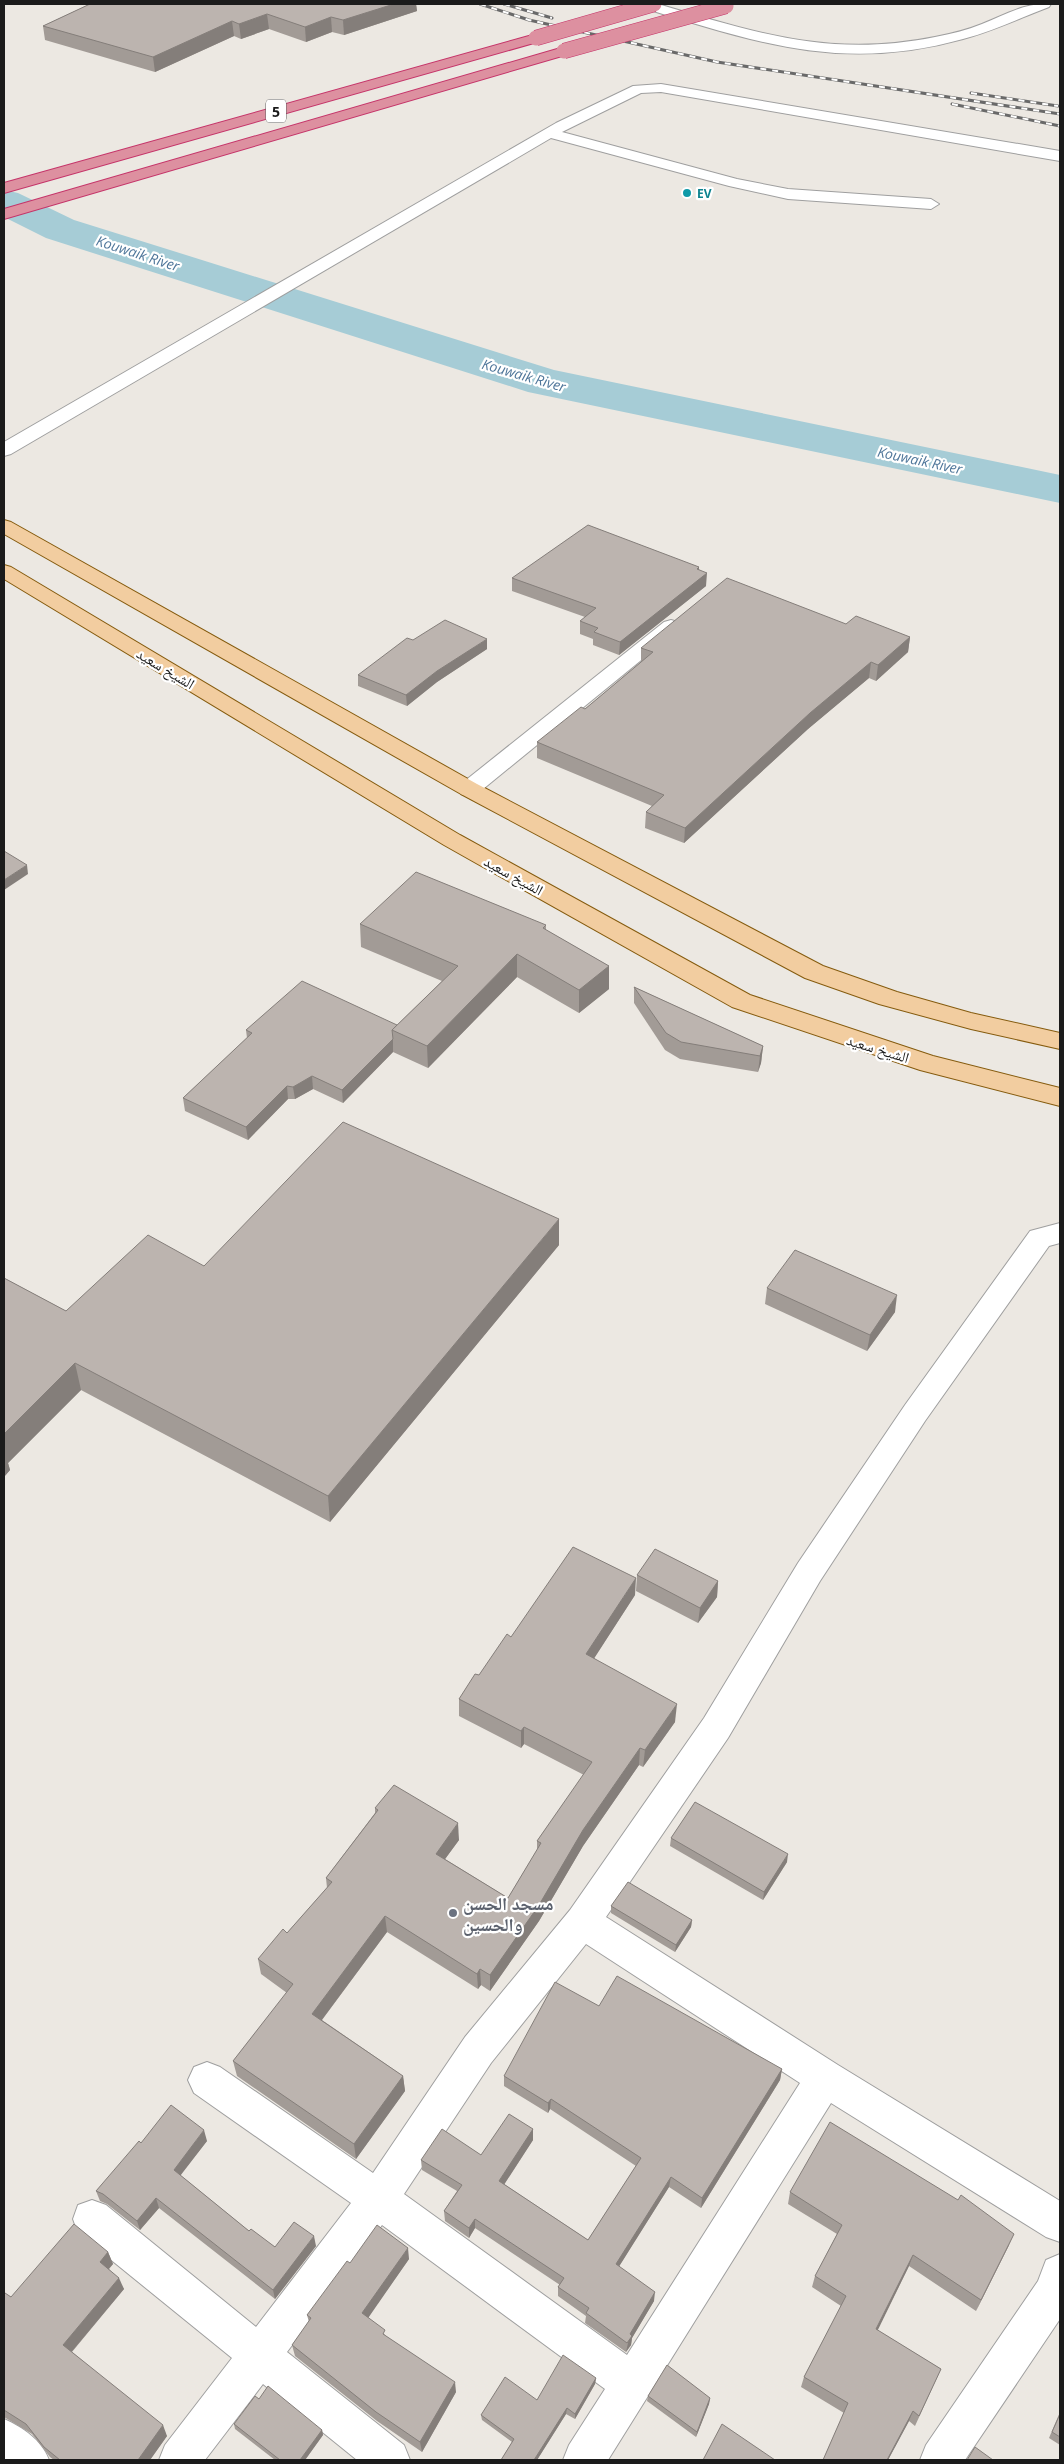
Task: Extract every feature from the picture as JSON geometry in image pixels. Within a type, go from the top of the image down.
[{"type":"highway","name":"5","points":[[10,186],[654,4]]},
{"type":"highway","name":"5","points":[[4,214],[564,51],[729,5]]},
{"type":"main road","points":[[4,526],[469,789],[814,972],[897,1000],[1060,1041]]},
{"type":"main road","name":"الشيخ سعيد","points":[[4,571],[467,849],[741,1001],[843,1037],[929,1064],[1060,1097]]},
{"type":"street","points":[[645,4],[737,31],[808,46],[860,51],[896,48],[968,34],[1044,4]]},
{"type":"street","points":[[4,450],[550,133],[638,88],[661,88],[1060,156]]},
{"type":"street","points":[[550,133],[625,151],[735,183],[788,194],[931,204]]},
{"type":"street","points":[[469,789],[684,615]]},
{"type":"street","points":[[180,2460],[378,2199],[478,2050],[582,1922],[716,1728],[809,1572],[915,1413],[1040,1238],[1060,1233]]},
{"type":"street","points":[[582,1922],[825,2078],[1060,2223]]},
{"type":"street","points":[[584,2460],[825,2078]]},
{"type":"street","points":[[208,2080],[378,2199],[633,2384]]},
{"type":"street","points":[[92,2219],[389,2460]]},
{"type":"street","points":[[941,2460],[1059,2285]]},
{"type":"street","points":[[4,2440],[28,2460]]},
{"type":"building","points":[[90,4],[394,4],[343,20],[331,17],[305,27],[267,14],[239,24],[232,21],[153,57],[43,26]]},
{"type":"building","points":[[588,525],[699,567],[697,569],[707,573],[620,642],[594,632],[598,628],[580,621],[596,608],[512,578]]},
{"type":"building","points":[[727,578],[846,624],[856,616],[910,637],[878,665],[871,662],[810,713],[685,828],[646,812],[664,795],[537,742],[581,707],[585,709],[653,652],[641,648]]},
{"type":"building","points":[[445,620],[487,639],[437,671],[406,695],[358,675],[407,638],[413,640]]},
{"type":"building","points":[[4,851],[27,865],[4,880]]},
{"type":"building","points":[[416,872],[546,925],[543,928],[609,966],[579,990],[517,954],[427,1046],[392,1030],[458,966],[360,924]]},
{"type":"building","points":[[302,981],[397,1025],[392,1030],[393,1039],[342,1090],[312,1076],[293,1087],[287,1086],[246,1127],[183,1098],[252,1033],[246,1030]]},
{"type":"building","points":[[634,987],[763,1046],[760,1056],[681,1042],[666,1033]]},
{"type":"building","points":[[343,1122],[559,1219],[328,1496],[75,1363],[4,1434],[4,1278],[66,1311],[148,1235],[204,1266]]},
{"type":"building","points":[[795,1250],[897,1295],[870,1335],[767,1288]]},
{"type":"building","points":[[573,1547],[636,1578],[586,1654],[677,1704],[645,1750],[640,1748],[583,1830],[539,1905],[490,1975],[480,1969],[477,1974],[385,1916],[312,2014],[403,2076],[354,2144],[233,2061],[293,1984],[258,1959],[283,1929],[287,1933],[332,1882],[326,1878],[378,1810],[375,1808],[394,1785],[458,1823],[436,1854],[508,1898],[541,1843],[537,1841],[592,1762],[524,1727],[521,1731],[459,1699],[475,1674],[479,1675],[507,1634],[511,1637]]},
{"type":"building","points":[[655,1549],[718,1581],[700,1608],[637,1575]]},
{"type":"building","points":[[695,1802],[788,1854],[764,1892],[671,1838]]},
{"type":"building","points":[[628,1882],[692,1920],[676,1945],[611,1906]]},
{"type":"building","points":[[617,1976],[782,2069],[702,2198],[671,2177],[616,2264],[655,2292],[630,2334],[632,2336],[627,2343],[586,2313],[589,2308],[558,2287],[564,2278],[475,2219],[469,2228],[444,2211],[462,2185],[421,2160],[442,2129],[481,2155],[509,2114],[533,2129],[499,2181],[588,2240],[641,2158],[551,2099],[548,2103],[504,2076],[555,1982],[599,2006]]},
{"type":"building","points":[[171,2105],[204,2130],[174,2170],[249,2231],[251,2229],[275,2247],[294,2222],[314,2236],[273,2290],[156,2198],[137,2221],[103,2194],[96,2191],[139,2141],[141,2143]]},
{"type":"building","points":[[830,2122],[958,2200],[961,2195],[1014,2234],[981,2300],[913,2255],[876,2329],[941,2369],[919,2416],[913,2411],[887,2460],[823,2460],[848,2403],[804,2377],[846,2296],[815,2276],[842,2225],[790,2192]]},
{"type":"building","points":[[74,2224],[108,2252],[100,2262],[119,2278],[63,2345],[163,2425],[138,2460],[60,2460],[44,2447],[26,2424],[4,2410],[4,2294],[11,2297]]},
{"type":"building","points":[[377,2225],[408,2248],[362,2313],[385,2330],[383,2334],[455,2382],[420,2442],[376,2412],[292,2345],[311,2318],[307,2315],[347,2261],[350,2263]]},
{"type":"building","points":[[563,2355],[596,2378],[575,2414],[567,2408],[534,2460],[501,2460],[514,2439],[481,2415],[505,2377],[537,2400]]},
{"type":"building","points":[[667,2365],[710,2398],[697,2432],[648,2396]]},
{"type":"building","points":[[268,2386],[322,2430],[300,2460],[280,2460],[234,2424],[255,2396],[259,2399]]},
{"type":"building","points":[[1060,2414],[1060,2437],[1052,2432]]},
{"type":"building","points":[[722,2424],[775,2460],[703,2460]]},
{"type":"building","points":[[975,2447],[993,2460],[967,2460]]},
{"type":"waterway","name":"Kouwaik River","points":[[4,202],[60,229],[544,382],[1060,489]]},
{"type":"railway","points":[[480,4],[529,20],[717,62],[1060,114]]},
{"type":"railway","points":[[504,4],[552,18]]},
{"type":"railway","points":[[971,93],[1058,106]]},
{"type":"railway","points":[[952,104],[1060,126]]},
{"type":"place","name":"EV","points":[[687,193]]},
{"type":"place","name":"مسجد الحسن والحسين","points":[[453,1913]]}]
